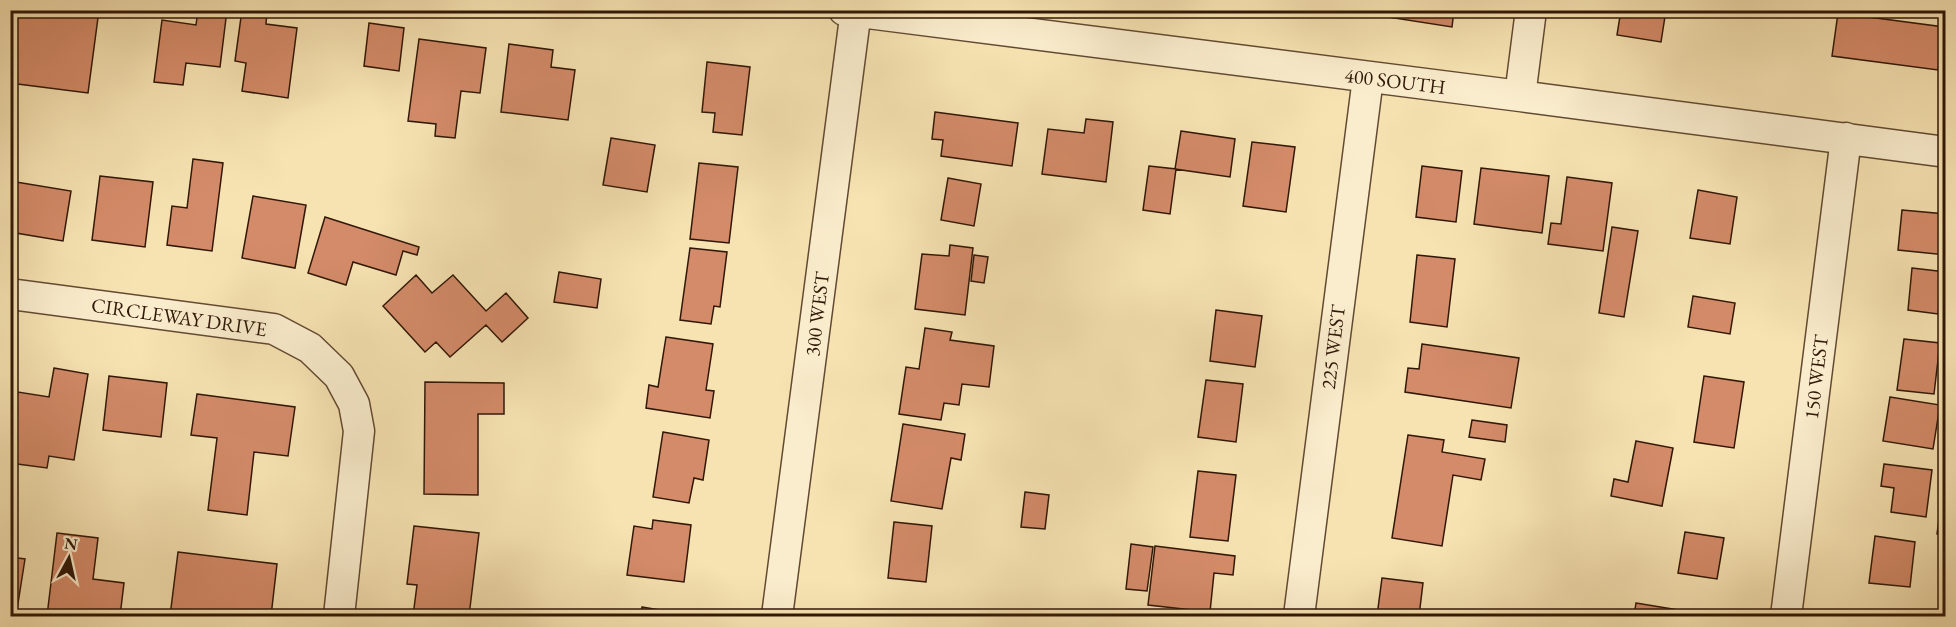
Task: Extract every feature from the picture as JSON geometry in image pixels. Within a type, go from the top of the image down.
[{"type":"street","points":[[1520,96],[1531,10]]},
{"type":"street","name":"400 SOUTH","points":[[852,11],[1946,152]]},
{"type":"street","name":"300 WEST","points":[[777,616],[852,11]]},
{"type":"street","name":"225 WEST","points":[[1299,616],[1368,78]]},
{"type":"street","name":"150 WEST","points":[[1786,616],[1846,138]]},
{"type":"street","name":"CIRCLEWAY DRIVE","points":[[10,294],[274,329],[310,348],[339,376],[354,404],[359,432],[339,616]]},
{"type":"building","points":[[10,10],[99,10],[88,93],[10,83]]},
{"type":"building","points":[[198,10],[227,10],[220,67],[186,63],[183,85],[154,82],[162,20],[196,25]]},
{"type":"building","points":[[242,10],[267,10],[266,24],[297,28],[288,98],[242,91],[246,63],[235,61]]},
{"type":"building","points":[[1343,10],[1454,10],[1452,27]]},
{"type":"building","points":[[1621,10],[1666,10],[1661,42],[1617,35]]},
{"type":"building","points":[[1838,13],[1944,27],[1938,70],[1832,56]]},
{"type":"building","points":[[369,23],[404,28],[399,71],[364,66]]},
{"type":"building","points":[[419,39],[486,48],[480,93],[461,91],[455,138],[435,136],[436,124],[408,121]]},
{"type":"building","points":[[509,44],[553,50],[551,67],[575,70],[568,120],[501,112]]},
{"type":"building","points":[[707,62],[750,67],[742,135],[713,132],[715,113],[702,112]]},
{"type":"building","points":[[935,112],[1018,123],[1012,166],[941,156],[943,140],[932,139]]},
{"type":"building","points":[[1086,119],[1113,122],[1106,182],[1042,174],[1048,129],[1084,133]]},
{"type":"building","points":[[1181,131],[1235,139],[1230,177],[1175,169]]},
{"type":"building","points":[[611,138],[655,145],[647,192],[603,185]]},
{"type":"building","points":[[1252,142],[1295,147],[1286,212],[1243,206]]},
{"type":"building","points":[[193,159],[223,163],[212,251],[167,245],[172,206],[187,208]]},
{"type":"building","points":[[699,163],[738,167],[729,243],[690,239]]},
{"type":"building","points":[[1149,166],[1176,169],[1170,214],[1143,210]]},
{"type":"building","points":[[1422,166],[1462,171],[1456,222],[1416,217]]},
{"type":"building","points":[[1481,168],[1549,176],[1542,233],[1474,224]]},
{"type":"building","points":[[100,176],[153,182],[145,247],[92,240]]},
{"type":"building","points":[[1567,177],[1612,183],[1603,251],[1548,244],[1551,223],[1561,224]]},
{"type":"building","points":[[948,178],[981,184],[974,226],[941,220]]},
{"type":"building","points":[[10,181],[71,191],[63,241],[10,232]]},
{"type":"building","points":[[1698,190],[1737,197],[1730,244],[1690,238]]},
{"type":"building","points":[[253,196],[306,205],[295,268],[242,258]]},
{"type":"building","points":[[1902,210],[1946,214],[1946,255],[1898,250]]},
{"type":"building","points":[[325,217],[419,247],[417,255],[403,251],[396,275],[353,262],[346,285],[308,273]]},
{"type":"building","points":[[1612,227],[1638,231],[1624,317],[1599,313]]},
{"type":"building","points":[[950,245],[973,248],[965,315],[915,309],[922,254],[949,256]]},
{"type":"building","points":[[690,248],[727,252],[720,307],[714,306],[711,324],[680,320]]},
{"type":"building","points":[[974,255],[988,257],[984,283],[971,281]]},
{"type":"building","points":[[1417,255],[1455,259],[1447,327],[1410,322]]},
{"type":"building","points":[[1912,268],[1946,272],[1946,307],[1939,307],[1938,314],[1908,310]]},
{"type":"building","points":[[559,272],[601,279],[597,308],[554,302]]},
{"type":"building","points":[[416,275],[432,293],[453,275],[486,311],[506,293],[528,318],[502,342],[486,325],[450,357],[436,342],[425,352],[383,306]]},
{"type":"building","points":[[1693,296],[1735,303],[1730,334],[1688,327]]},
{"type":"building","points":[[1216,310],[1262,316],[1255,367],[1210,361]]},
{"type":"building","points":[[925,328],[952,332],[950,340],[994,346],[989,387],[962,384],[959,405],[944,403],[941,420],[899,414],[906,367],[919,369]]},
{"type":"building","points":[[666,337],[713,344],[706,390],[714,391],[710,418],[646,408],[649,385],[658,387]]},
{"type":"building","points":[[1904,339],[1940,343],[1934,394],[1897,390]]},
{"type":"building","points":[[1422,344],[1519,358],[1511,408],[1405,392],[1408,368],[1419,369]]},
{"type":"building","points":[[54,368],[88,374],[74,460],[49,456],[47,468],[10,463],[10,439],[18,392],[49,397]]},
{"type":"building","points":[[109,376],[167,383],[161,437],[103,430]]},
{"type":"building","points":[[1704,376],[1744,382],[1734,448],[1694,442]]},
{"type":"building","points":[[1206,380],[1243,384],[1236,442],[1198,437]]},
{"type":"building","points":[[425,382],[504,383],[504,414],[478,414],[478,495],[424,494]]},
{"type":"building","points":[[197,394],[295,407],[288,456],[254,452],[247,515],[208,510],[217,438],[191,435]]},
{"type":"building","points":[[1890,397],[1940,405],[1933,449],[1883,441]]},
{"type":"building","points":[[1472,420],[1507,425],[1505,442],[1469,437]]},
{"type":"building","points":[[903,424],[965,434],[961,460],[951,458],[942,509],[891,501]]},
{"type":"building","points":[[663,432],[709,440],[703,480],[694,478],[689,503],[653,497]]},
{"type":"building","points":[[1408,435],[1444,440],[1442,452],[1485,459],[1481,480],[1453,475],[1442,546],[1392,538]]},
{"type":"building","points":[[1636,441],[1673,448],[1662,506],[1611,496],[1614,479],[1628,482]]},
{"type":"building","points":[[1884,464],[1932,470],[1926,517],[1891,512],[1894,488],[1881,486]]},
{"type":"building","points":[[1198,471],[1236,475],[1228,541],[1190,537]]},
{"type":"building","points":[[1025,492],[1049,495],[1045,529],[1021,527]]},
{"type":"building","points":[[1940,512],[1946,513],[1946,536],[1937,534]]},
{"type":"building","points":[[653,520],[691,525],[684,582],[627,575],[634,526],[652,529]]},
{"type":"building","points":[[894,522],[932,526],[926,582],[888,578]]},
{"type":"building","points":[[414,526],[479,533],[469,616],[413,616],[417,585],[407,584]]},
{"type":"building","points":[[1685,532],[1724,538],[1717,579],[1678,573]]},
{"type":"building","points":[[57,533],[98,538],[93,579],[124,583],[120,616],[47,616]]},
{"type":"building","points":[[1875,536],[1915,542],[1910,587],[1869,583]]},
{"type":"building","points":[[1131,544],[1153,547],[1147,591],[1126,589]]},
{"type":"building","points":[[1155,546],[1235,556],[1233,575],[1214,573],[1210,612],[1148,605]]},
{"type":"building","points":[[178,552],[277,564],[271,616],[170,616]]},
{"type":"building","points":[[10,557],[25,559],[16,616],[10,616]]},
{"type":"building","points":[[1382,578],[1423,583],[1419,616],[1377,616]]},
{"type":"building","points":[[1636,603],[1709,615],[1634,616]]},
{"type":"building","points":[[642,607],[684,614],[683,616],[640,616]]},
{"type":"building","points":[[1866,610],[1901,616],[1865,616]]}]
